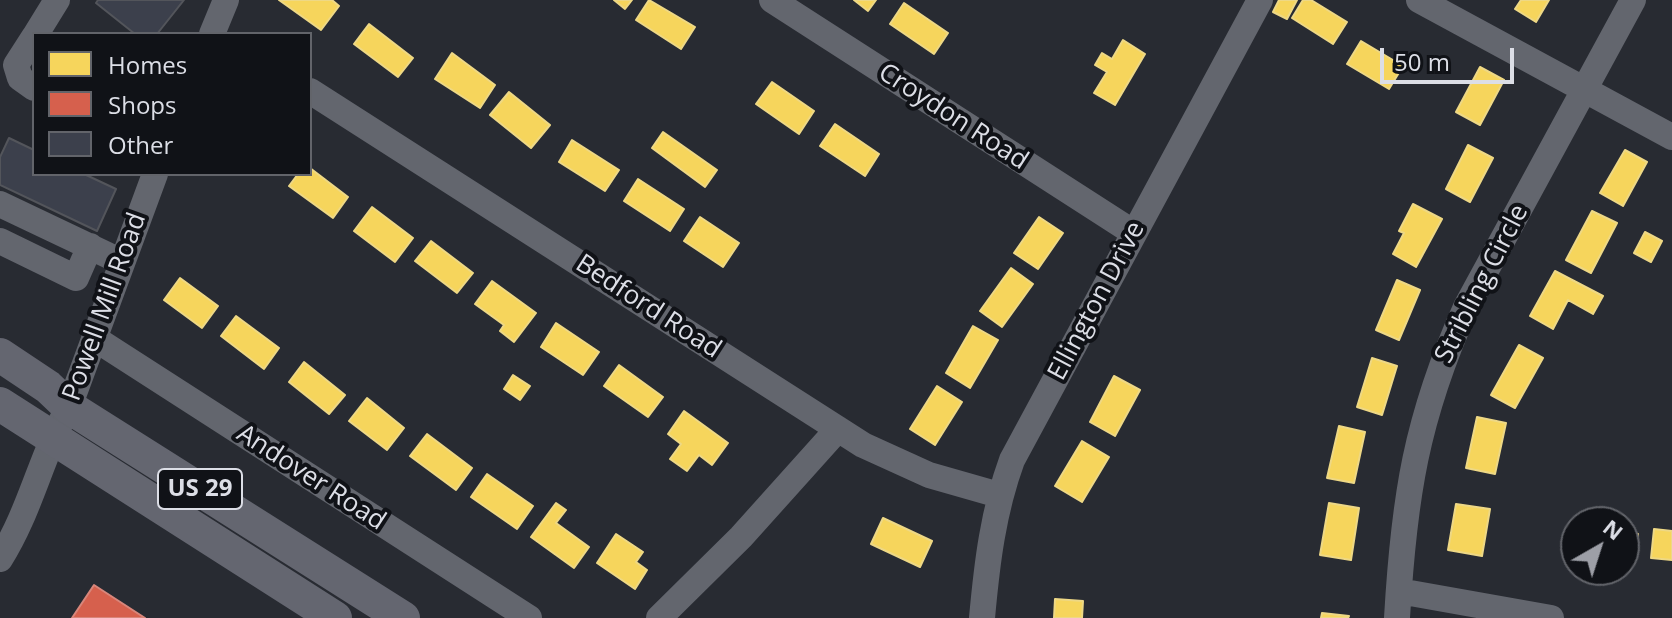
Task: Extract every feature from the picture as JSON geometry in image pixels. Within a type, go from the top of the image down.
[{"type":"main road","name":"US 29","points":[[0,355],[48,387],[69,407],[403,618]]},
{"type":"main road","name":"US 29","points":[[0,404],[296,605],[335,618]]},
{"type":"street","points":[[37,32],[57,0]]},
{"type":"street","points":[[213,32],[226,0]]},
{"type":"street","name":"Croydon Road","points":[[772,0],[1134,233]]},
{"type":"street","name":"Ellington Drive","points":[[982,618],[989,544],[999,495],[1017,449],[1260,0]]},
{"type":"street","points":[[1419,0],[1672,137]]},
{"type":"street","name":"Stribling Circle","points":[[1397,618],[1410,471],[1442,360],[1466,307],[1633,0]]},
{"type":"street","points":[[32,40],[16,65],[20,78],[32,87]]},
{"type":"street","name":"Bedford Road","points":[[312,92],[838,429],[906,466],[999,495]]},
{"type":"street","name":"Powell Mill Road","points":[[0,559],[17,532],[48,457],[51,438],[69,407],[154,176]]},
{"type":"street","points":[[0,204],[122,262]]},
{"type":"street","points":[[0,241],[76,278],[90,246]]},
{"type":"street","name":"Andover Road","points":[[94,338],[529,618]]},
{"type":"street","points":[[659,618],[741,537],[838,429]]},
{"type":"street","points":[[1399,591],[1551,618]]},
{"type":"building: Homes","points":[[279,0],[332,0],[339,6],[321,30]]},
{"type":"building: Homes","points":[[614,0],[632,0],[625,9]]},
{"type":"building: Homes","points":[[649,0],[695,27],[681,49],[636,20]]},
{"type":"building: Homes","points":[[854,0],[876,0],[868,11]]},
{"type":"building: Homes","points":[[1279,0],[1297,0],[1287,19],[1273,12]]},
{"type":"building: Homes","points":[[1303,0],[1311,0],[1347,22],[1333,44],[1292,18]]},
{"type":"building: Homes","points":[[1521,0],[1549,0],[1536,22],[1515,9]]},
{"type":"building: Homes","points":[[904,3],[948,33],[934,54],[890,24]]},
{"type":"building: Homes","points":[[369,24],[413,58],[398,77],[354,44]]},
{"type":"building: Homes","points":[[1123,40],[1145,54],[1115,105],[1094,93],[1107,72],[1095,65],[1102,53],[1112,59]]},
{"type":"building: Homes","points":[[1361,41],[1403,66],[1389,89],[1347,64]]},
{"type":"building: Homes","points":[[452,53],[495,85],[480,108],[435,79]]},
{"type":"building: Homes","points":[[1480,67],[1504,80],[1480,125],[1456,112]]},
{"type":"building: Homes","points":[[772,82],[814,111],[799,134],[756,104]]},
{"type":"building: Homes","points":[[509,92],[550,125],[531,148],[490,115]]},
{"type":"building: Homes","points":[[835,124],[879,154],[865,176],[820,146]]},
{"type":"building: Homes","points":[[663,132],[717,170],[705,187],[652,148]]},
{"type":"building: Homes","points":[[572,140],[619,170],[605,191],[559,162]]},
{"type":"building: Homes","points":[[1468,145],[1493,158],[1470,202],[1446,189]]},
{"type":"building: Homes","points":[[1625,150],[1647,162],[1623,206],[1600,193]]},
{"type":"building: Homes","points":[[312,170],[348,197],[333,218],[289,186],[296,176],[312,176]]},
{"type":"building: Homes","points":[[638,179],[684,209],[670,231],[624,201]]},
{"type":"building: Homes","points":[[1413,204],[1442,219],[1416,267],[1393,254],[1404,233],[1399,231]]},
{"type":"building: Homes","points":[[372,207],[413,238],[395,262],[354,231]]},
{"type":"building: Homes","points":[[1592,211],[1617,223],[1591,273],[1566,260]]},
{"type":"building: Homes","points":[[700,217],[739,243],[723,267],[684,241]]},
{"type":"building: Homes","points":[[1039,217],[1063,233],[1038,269],[1014,253]]},
{"type":"building: Homes","points":[[1645,232],[1662,241],[1651,262],[1634,253]]},
{"type":"building: Homes","points":[[431,241],[473,273],[457,293],[415,261]]},
{"type":"building: Homes","points":[[1011,268],[1033,284],[1002,327],[980,311]]},
{"type":"building: Homes","points":[[1555,271],[1603,296],[1593,314],[1568,300],[1553,329],[1530,316]]},
{"type":"building: Homes","points":[[180,278],[218,306],[202,328],[164,300]]},
{"type":"building: Homes","points":[[1397,280],[1420,290],[1399,340],[1376,330]]},
{"type":"building: Homes","points":[[492,281],[536,313],[514,342],[500,331],[504,325],[475,304]]},
{"type":"building: Homes","points":[[236,316],[279,348],[264,369],[221,336]]},
{"type":"building: Homes","points":[[556,323],[599,352],[583,375],[541,347]]},
{"type":"building: Homes","points":[[973,326],[998,340],[970,388],[946,373]]},
{"type":"building: Homes","points":[[1519,345],[1543,358],[1515,408],[1491,395]]},
{"type":"building: Homes","points":[[1372,358],[1397,366],[1382,415],[1357,407]]},
{"type":"building: Homes","points":[[304,362],[345,395],[329,414],[289,382]]},
{"type":"building: Homes","points":[[619,365],[663,397],[648,417],[604,386]]},
{"type":"building: Homes","points":[[513,375],[530,386],[520,400],[504,389]]},
{"type":"building: Homes","points":[[1114,376],[1140,390],[1115,436],[1090,422]]},
{"type":"building: Homes","points":[[937,386],[962,402],[935,445],[910,429]]},
{"type":"building: Homes","points":[[367,398],[404,428],[387,450],[349,421]]},
{"type":"building: Homes","points":[[684,411],[728,443],[712,465],[699,455],[687,471],[670,459],[681,444],[668,434]]},
{"type":"building: Homes","points":[[1477,417],[1506,423],[1495,474],[1466,468]]},
{"type":"building: Homes","points":[[1339,426],[1365,432],[1354,483],[1327,478]]},
{"type":"building: Homes","points":[[427,434],[472,468],[456,490],[410,456]]},
{"type":"building: Homes","points":[[1082,441],[1109,457],[1082,502],[1055,486]]},
{"type":"building: Homes","points":[[487,474],[533,506],[517,529],[471,497]]},
{"type":"building: Homes","points":[[556,503],[566,510],[556,523],[589,547],[574,568],[531,537]]},
{"type":"building: Homes","points":[[1329,503],[1359,508],[1351,560],[1320,555]]},
{"type":"building: Homes","points":[[1456,504],[1490,509],[1482,556],[1448,550]]},
{"type":"building: Homes","points":[[883,518],[932,541],[920,567],[871,544]]},
{"type":"building: Homes","points":[[1654,529],[1672,531],[1672,560],[1651,558]]},
{"type":"building: Homes","points":[[616,534],[643,552],[636,562],[647,570],[635,589],[597,563]]},
{"type":"building: Homes","points":[[1055,599],[1083,601],[1082,618],[1054,618]]},
{"type":"building: Homes","points":[[1322,613],[1349,616],[1321,618]]},
{"type":"building: Shops","points":[[94,585],[145,618],[72,618]]},
{"type":"building: Other","points":[[98,0],[184,0],[159,32],[132,32],[96,3]]},
{"type":"building: Other","points":[[9,138],[32,149],[32,176],[88,176],[116,189],[97,231],[0,185],[0,157]]}]
